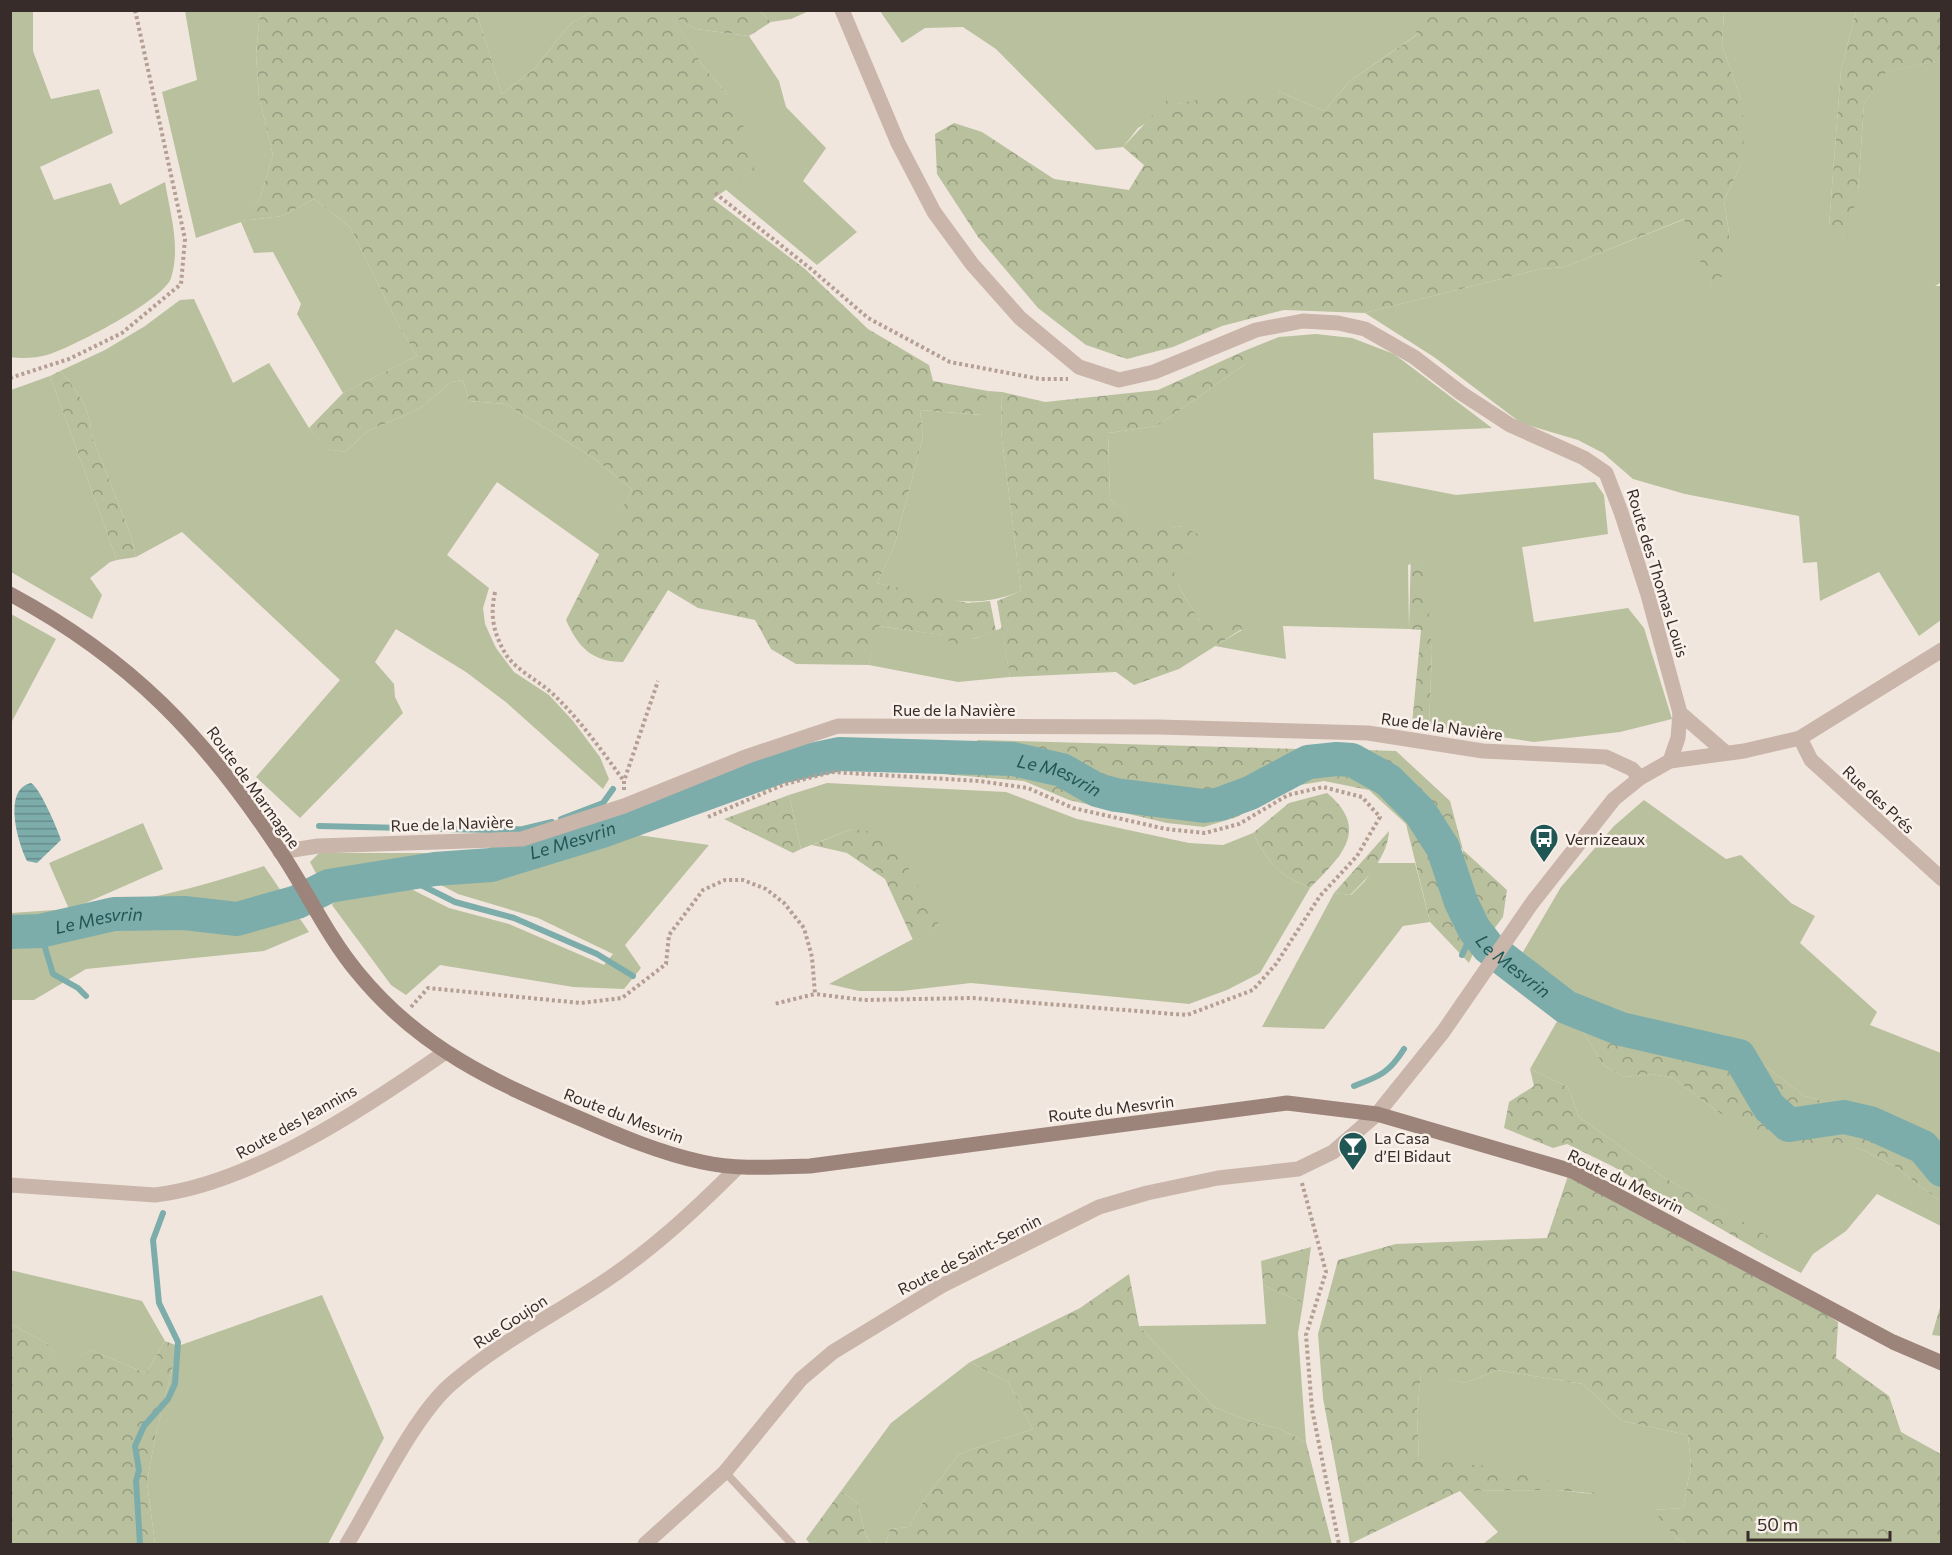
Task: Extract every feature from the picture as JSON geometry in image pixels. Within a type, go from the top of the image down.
[{"type":"main road","name":"Route de Marmagne","points":[[10,594],[83,636],[152,691],[201,742],[280,852],[317,912]]},
{"type":"main road","name":"Route du Mesvrin","points":[[317,912],[358,974],[403,1020],[444,1053],[532,1098],[628,1139],[680,1157],[737,1168],[810,1166],[1287,1103],[1377,1113],[1572,1171],[1893,1342],[1941,1363]]},
{"type":"street","name":"Route des Thomas Louis","points":[[842,10],[898,143],[934,212],[972,264],[1020,318],[1078,367],[1119,380],[1154,372],[1256,330],[1304,321],[1347,325],[1365,329],[1414,357],[1461,393],[1510,425],[1584,458],[1605,473],[1618,504],[1648,595],[1680,713],[1678,738],[1671,761]]},
{"type":"street","points":[[1640,778],[1671,761],[1800,738],[1941,650]]},
{"type":"street","points":[[1680,713],[1726,753]]},
{"type":"street","name":"Rue de la Navière","points":[[280,852],[318,846],[522,839],[624,806],[748,756],[838,726],[1159,727],[1368,733],[1483,751],[1606,757],[1632,769],[1640,778]]},
{"type":"street","name":"Rue des Prés","points":[[1800,738],[1811,760],[1941,879]]},
{"type":"street","name":"Route de Saint-Sernin","points":[[645,1545],[725,1472],[801,1379],[825,1358],[857,1335],[941,1286],[1099,1207],[1147,1192],[1218,1178],[1298,1169],[1333,1152],[1377,1113],[1443,1032],[1518,923],[1614,799],[1640,778]]},
{"type":"street","name":"Route des Jeannins","points":[[10,1185],[156,1195],[176,1193],[230,1176],[291,1148],[400,1084],[444,1053]]},
{"type":"street","name":"Rue Goujon","points":[[347,1545],[419,1423],[450,1385],[501,1347],[648,1251],[697,1209],[737,1168]]},
{"type":"lane","points":[[725,1472],[792,1545]]},
{"type":"path","points":[[10,378],[69,359],[122,333],[181,284],[185,239],[135,10]]},
{"type":"path","points":[[715,193],[802,261],[868,318],[950,362],[1040,379],[1073,380]]},
{"type":"path","points":[[495,592],[491,609],[493,629],[507,656],[553,693],[586,729],[624,781]]},
{"type":"path","points":[[624,806],[624,781],[658,681]]},
{"type":"path","points":[[708,817],[786,784],[832,772],[979,781],[1028,788],[1073,808],[1166,829],[1205,833],[1239,824],[1288,795],[1323,787],[1362,797],[1380,817],[1357,856],[1320,896],[1276,964],[1253,990],[1187,1015],[973,998],[864,1000],[815,994],[774,1004]]},
{"type":"path","points":[[403,1020],[428,988],[581,1003],[622,998],[666,964],[669,935],[703,890],[725,880],[743,880],[766,889],[784,903],[804,928],[812,957],[815,994]]},
{"type":"path","points":[[1298,1169],[1326,1272],[1305,1335],[1312,1409],[1339,1545]]},
{"type":"green space","points":[[11,10],[33,11],[33,51],[51,99],[99,89],[113,133],[40,167],[54,200],[111,183],[120,205],[165,182],[175,242],[171,278],[165,287],[152,298],[115,322],[76,343],[47,355],[29,358],[10,357]]},
{"type":"green space","points":[[1404,10],[1419,33],[1350,81],[1324,111],[1278,91],[1177,104],[1138,128],[1123,147],[1096,150],[996,49],[963,27],[925,28],[902,43],[880,11]]},
{"type":"green space","points":[[185,11],[260,11],[256,55],[259,97],[273,155],[260,198],[242,221],[282,216],[314,199],[350,227],[400,328],[417,356],[343,393],[297,314],[301,304],[273,252],[254,253],[241,222],[196,238],[162,92],[197,80]]},
{"type":"green space","points":[[260,11],[476,11],[502,94],[534,69],[571,23],[595,11],[760,11],[771,22],[749,36],[696,29],[672,16],[703,66],[728,95],[755,150],[754,170],[713,199],[805,269],[868,329],[929,365],[933,381],[988,391],[983,415],[920,410],[923,437],[894,547],[877,583],[968,603],[990,601],[996,631],[954,645],[942,635],[879,626],[869,665],[796,664],[771,649],[755,620],[698,608],[668,590],[623,662],[603,659],[587,651],[581,645],[566,620],[632,489],[592,457],[506,404],[469,401],[463,380],[451,382],[421,408],[368,431],[345,452],[326,449],[309,428],[343,393],[417,356],[400,328],[350,227],[314,199],[282,216],[241,221],[260,198],[273,155],[259,97],[256,55]]},
{"type":"green space","points":[[476,11],[595,11],[571,23],[534,69],[502,94]]},
{"type":"green space","points":[[760,11],[809,11],[791,19],[771,22]]},
{"type":"green space","points":[[1404,11],[1724,11],[1722,45],[1741,100],[1745,132],[1740,166],[1724,201],[1730,239],[1726,273],[1710,286],[1684,219],[1565,267],[1541,269],[1365,313],[1284,310],[1222,326],[1173,347],[1127,359],[1086,345],[1038,308],[978,237],[937,174],[935,134],[954,123],[982,132],[1054,179],[1129,190],[1144,165],[1123,147],[1167,100],[1177,104],[1240,91],[1278,91],[1324,111],[1350,81],[1418,34]]},
{"type":"green space","points":[[1724,11],[1856,11],[1841,70],[1829,226],[1858,191],[1864,104],[1885,72],[1941,60],[1942,282],[1935,286],[1942,286],[1941,620],[1919,636],[1879,572],[1820,601],[1817,562],[1803,563],[1799,516],[1685,494],[1633,479],[1603,453],[1578,440],[1521,423],[1434,357],[1365,313],[1541,269],[1565,267],[1685,219],[1711,286],[1730,239],[1724,201],[1740,166],[1741,100],[1722,45]]},
{"type":"green space","points":[[1856,11],[1941,11],[1942,60],[1886,72],[1864,104],[1858,191],[1845,248],[1829,226],[1841,70]]},
{"type":"green space","points":[[671,15],[696,29],[749,36],[779,81],[786,107],[826,148],[803,181],[857,232],[817,265],[725,189],[754,170],[728,95],[703,66]]},
{"type":"green space","points":[[194,299],[233,383],[269,363],[309,428],[327,449],[345,452],[368,431],[421,408],[451,382],[463,380],[469,401],[506,404],[592,457],[632,489],[600,555],[497,482],[447,555],[489,588],[483,608],[485,624],[496,648],[514,672],[549,695],[573,721],[600,757],[609,779],[603,789],[507,703],[466,672],[396,629],[375,662],[394,684],[395,697],[403,713],[300,818],[256,777],[340,680],[182,532],[136,557],[132,538],[91,434],[86,408],[77,392],[60,371],[105,350],[145,326],[180,300]]},
{"type":"green space","points":[[1316,334],[1352,338],[1394,354],[1492,428],[1373,433],[1374,479],[1456,495],[1595,482],[1604,495],[1608,534],[1522,547],[1534,622],[1628,608],[1644,628],[1672,719],[1620,732],[1534,742],[1429,726],[1432,652],[1422,560],[1408,565],[1409,629],[1283,626],[1286,659],[1215,646],[1242,630],[1200,621],[1180,589],[1173,572],[1198,550],[1181,526],[1147,534],[1110,499],[1108,433],[1157,426],[1244,365],[1244,351],[1279,337]]},
{"type":"green space","points":[[1244,351],[1244,365],[1157,426],[1108,433],[1110,499],[1147,533],[1181,526],[1198,534],[1199,550],[1174,572],[1180,589],[1200,621],[1240,620],[1242,629],[1179,669],[1134,685],[1116,672],[1010,677],[997,601],[1021,591],[1001,430],[1002,392],[1045,402],[1158,390]]},
{"type":"green space","points":[[60,371],[77,392],[86,408],[91,434],[132,538],[136,557],[117,560],[50,376]]},
{"type":"green space","points":[[50,376],[117,560],[110,562],[90,578],[102,595],[92,619],[11,572],[11,390]]},
{"type":"green space","points":[[988,391],[1002,392],[1001,430],[1021,591],[984,601],[966,601],[932,597],[877,583],[894,547],[923,437],[920,410],[982,415]]},
{"type":"green space","points":[[1411,551],[1422,560],[1426,581],[1432,652],[1429,726],[1412,724],[1421,630],[1409,629]]},
{"type":"green space","points":[[11,614],[56,639],[11,723]]},
{"type":"green space","points":[[878,626],[973,639],[1002,628],[1010,677],[958,682],[869,665]]},
{"type":"green space","points":[[978,740],[1300,749],[1286,761],[1237,787],[1205,798],[1107,786],[1051,760],[966,749]]},
{"type":"green space","points":[[1365,750],[1396,751],[1450,801],[1463,850],[1405,781]]},
{"type":"green space","points":[[859,761],[977,765],[1056,775],[1085,793],[1111,800],[1187,810],[1216,809],[1258,795],[1296,774],[1353,769],[1376,780],[1417,821],[1435,853],[1447,893],[1476,947],[1469,963],[1430,922],[1406,824],[1369,790],[1324,781],[1288,787],[1237,817],[1204,827],[1167,823],[1069,800],[1024,781],[849,766]]},
{"type":"green space","points":[[827,783],[1006,792],[1077,819],[1189,843],[1223,845],[1253,833],[1275,867],[1289,878],[1310,888],[1260,973],[1227,990],[1189,1004],[971,983],[902,991],[859,991],[829,984],[939,925],[852,829],[801,849],[789,795]]},
{"type":"green space","points":[[1327,793],[1340,806],[1347,819],[1349,831],[1340,855],[1310,888],[1289,878],[1275,867],[1253,833],[1289,803]]},
{"type":"green space","points":[[789,795],[801,849],[793,853],[724,819]]},
{"type":"green space","points":[[1644,800],[1726,859],[1741,855],[1791,903],[1815,916],[1800,943],[1877,1012],[1870,1025],[1941,1053],[1941,1149],[1885,1116],[1804,1096],[1746,1051],[1703,1032],[1651,1026],[1578,1000],[1523,952],[1561,887],[1614,826]]},
{"type":"green space","points":[[143,823],[163,869],[72,909],[97,907],[169,894],[264,866],[309,932],[264,951],[86,969],[34,1000],[11,1000],[11,913],[69,909],[49,863]]},
{"type":"green space","points":[[852,829],[873,832],[898,849],[939,925],[913,940],[885,879],[847,853],[812,845]]},
{"type":"green space","points":[[1389,831],[1381,857],[1364,881],[1350,895],[1334,893]]},
{"type":"green space","points":[[638,835],[709,845],[625,945],[641,968],[624,989],[573,987],[440,965],[406,995],[391,985],[332,905],[341,891],[399,883],[449,908],[509,924],[604,965],[613,954],[538,918],[458,894],[424,876],[481,882],[551,863],[609,839]]},
{"type":"green space","points":[[1463,850],[1507,890],[1503,917],[1491,933],[1459,872]]},
{"type":"green space","points":[[319,853],[504,853],[319,879],[310,862]]},
{"type":"green space","points":[[1376,863],[1415,863],[1430,922],[1403,926],[1324,1029],[1262,1027],[1334,893],[1351,895],[1365,881]]},
{"type":"green space","points":[[1523,952],[1578,1000],[1651,1026],[1703,1032],[1746,1051],[1804,1096],[1885,1116],[1941,1149],[1941,1202],[1896,1167],[1861,1149],[1794,1145],[1721,1114],[1673,1078],[1652,1074],[1625,1077],[1603,1065],[1585,1034],[1504,979]]},
{"type":"green space","points":[[1560,1016],[1585,1034],[1603,1065],[1625,1077],[1652,1074],[1673,1078],[1721,1114],[1836,1146],[1861,1149],[1896,1167],[1941,1202],[1941,1226],[1877,1194],[1846,1231],[1813,1254],[1801,1273],[1763,1253],[1767,1236],[1665,1178],[1579,1117],[1568,1087],[1530,1069]]},
{"type":"green space","points":[[1530,1069],[1568,1087],[1579,1117],[1665,1178],[1768,1236],[1763,1253],[1612,1166],[1567,1144],[1553,1148],[1504,1128],[1509,1102],[1534,1086]]},
{"type":"green space","points":[[1568,1176],[1791,1291],[1838,1322],[1836,1358],[1889,1396],[1901,1432],[1941,1454],[1941,1544],[1688,1544],[1676,1538],[1653,1510],[1683,1508],[1691,1466],[1688,1435],[1622,1421],[1583,1384],[1497,1370],[1465,1383],[1421,1373],[1417,1415],[1419,1460],[1498,1467],[1600,1494],[1557,1490],[1460,1491],[1350,1544],[1323,1398],[1318,1334],[1338,1260],[1396,1244],[1547,1238]]},
{"type":"green space","points":[[1311,1247],[1303,1303],[1263,1285],[1261,1261]]},
{"type":"green space","points":[[10,1270],[142,1301],[165,1341],[146,1373],[90,1350],[64,1368],[48,1344],[11,1324]]},
{"type":"green space","points":[[1129,1274],[1139,1326],[1214,1407],[1252,1422],[1278,1428],[1306,1442],[1332,1544],[886,1544],[890,1529],[909,1527],[924,1500],[959,1454],[1033,1429],[1008,1382],[970,1362],[1080,1308]]},
{"type":"green space","points":[[1263,1285],[1303,1303],[1298,1333],[1306,1442],[1278,1428],[1252,1422],[1214,1407],[1139,1326],[1266,1324]]},
{"type":"green space","points":[[322,1295],[384,1438],[328,1544],[155,1544],[147,1482],[155,1438],[178,1346]]},
{"type":"green space","points":[[1941,1304],[1941,1336],[1932,1335]]},
{"type":"green space","points":[[11,1324],[48,1344],[64,1367],[90,1350],[146,1373],[165,1341],[178,1346],[155,1438],[147,1482],[155,1544],[11,1544]]},
{"type":"green space","points":[[970,1362],[1008,1382],[1033,1429],[959,1454],[924,1500],[909,1527],[890,1529],[886,1544],[871,1544],[865,1534],[858,1504],[841,1491],[891,1423]]},
{"type":"green space","points":[[1497,1370],[1583,1384],[1622,1421],[1688,1435],[1691,1466],[1683,1508],[1654,1510],[1676,1538],[1688,1544],[1483,1544],[1498,1532],[1460,1491],[1557,1490],[1594,1494],[1419,1460],[1417,1415],[1421,1372],[1465,1383]]},
{"type":"green space","points":[[841,1491],[858,1504],[865,1534],[871,1544],[810,1544],[806,1539]]},
{"type":"water","points":[[31,783],[43,800],[61,840],[37,863],[27,861],[15,818],[17,795],[22,787]]},
{"type":"waterway","name":"Le Mesvrin","points":[[10,932],[40,931],[114,914],[184,913],[237,919],[297,902],[329,886],[435,869],[491,865],[602,831],[779,767],[840,754],[1013,759],[1062,770],[1097,790],[1116,795],[1204,806],[1220,804],[1250,793],[1308,762],[1352,760],[1388,780],[1420,812],[1443,848],[1461,902],[1474,929],[1488,947],[1566,1007],[1621,1029],[1739,1056],[1769,1107],[1789,1125],[1844,1117],[1870,1123],[1923,1147],[1942,1170]]},
{"type":"waterway","points":[[561,819],[603,803],[613,789]]},
{"type":"waterway","points":[[319,826],[490,830],[523,829],[552,822]]},
{"type":"waterway","points":[[399,874],[455,902],[514,918],[597,954],[633,976]]},
{"type":"waterway","name":"Le Mesvrin","points":[[10,925],[12,932]]},
{"type":"waterway","points":[[1462,955],[1474,929]]},
{"type":"waterway","points":[[40,931],[53,974],[78,988],[86,996]]},
{"type":"waterway","points":[[1354,1086],[1383,1073],[1394,1064],[1404,1049]]},
{"type":"waterway","points":[[140,1544],[136,1481],[139,1470],[135,1446],[144,1426],[168,1399],[175,1384],[178,1342],[159,1303],[153,1240],[163,1213]]},
{"type":"place","name":"Vernizeaux","points":[[1544,864]]},
{"type":"place","name":"La Casa d’El Bidaut","points":[[1353,1172]]}]
